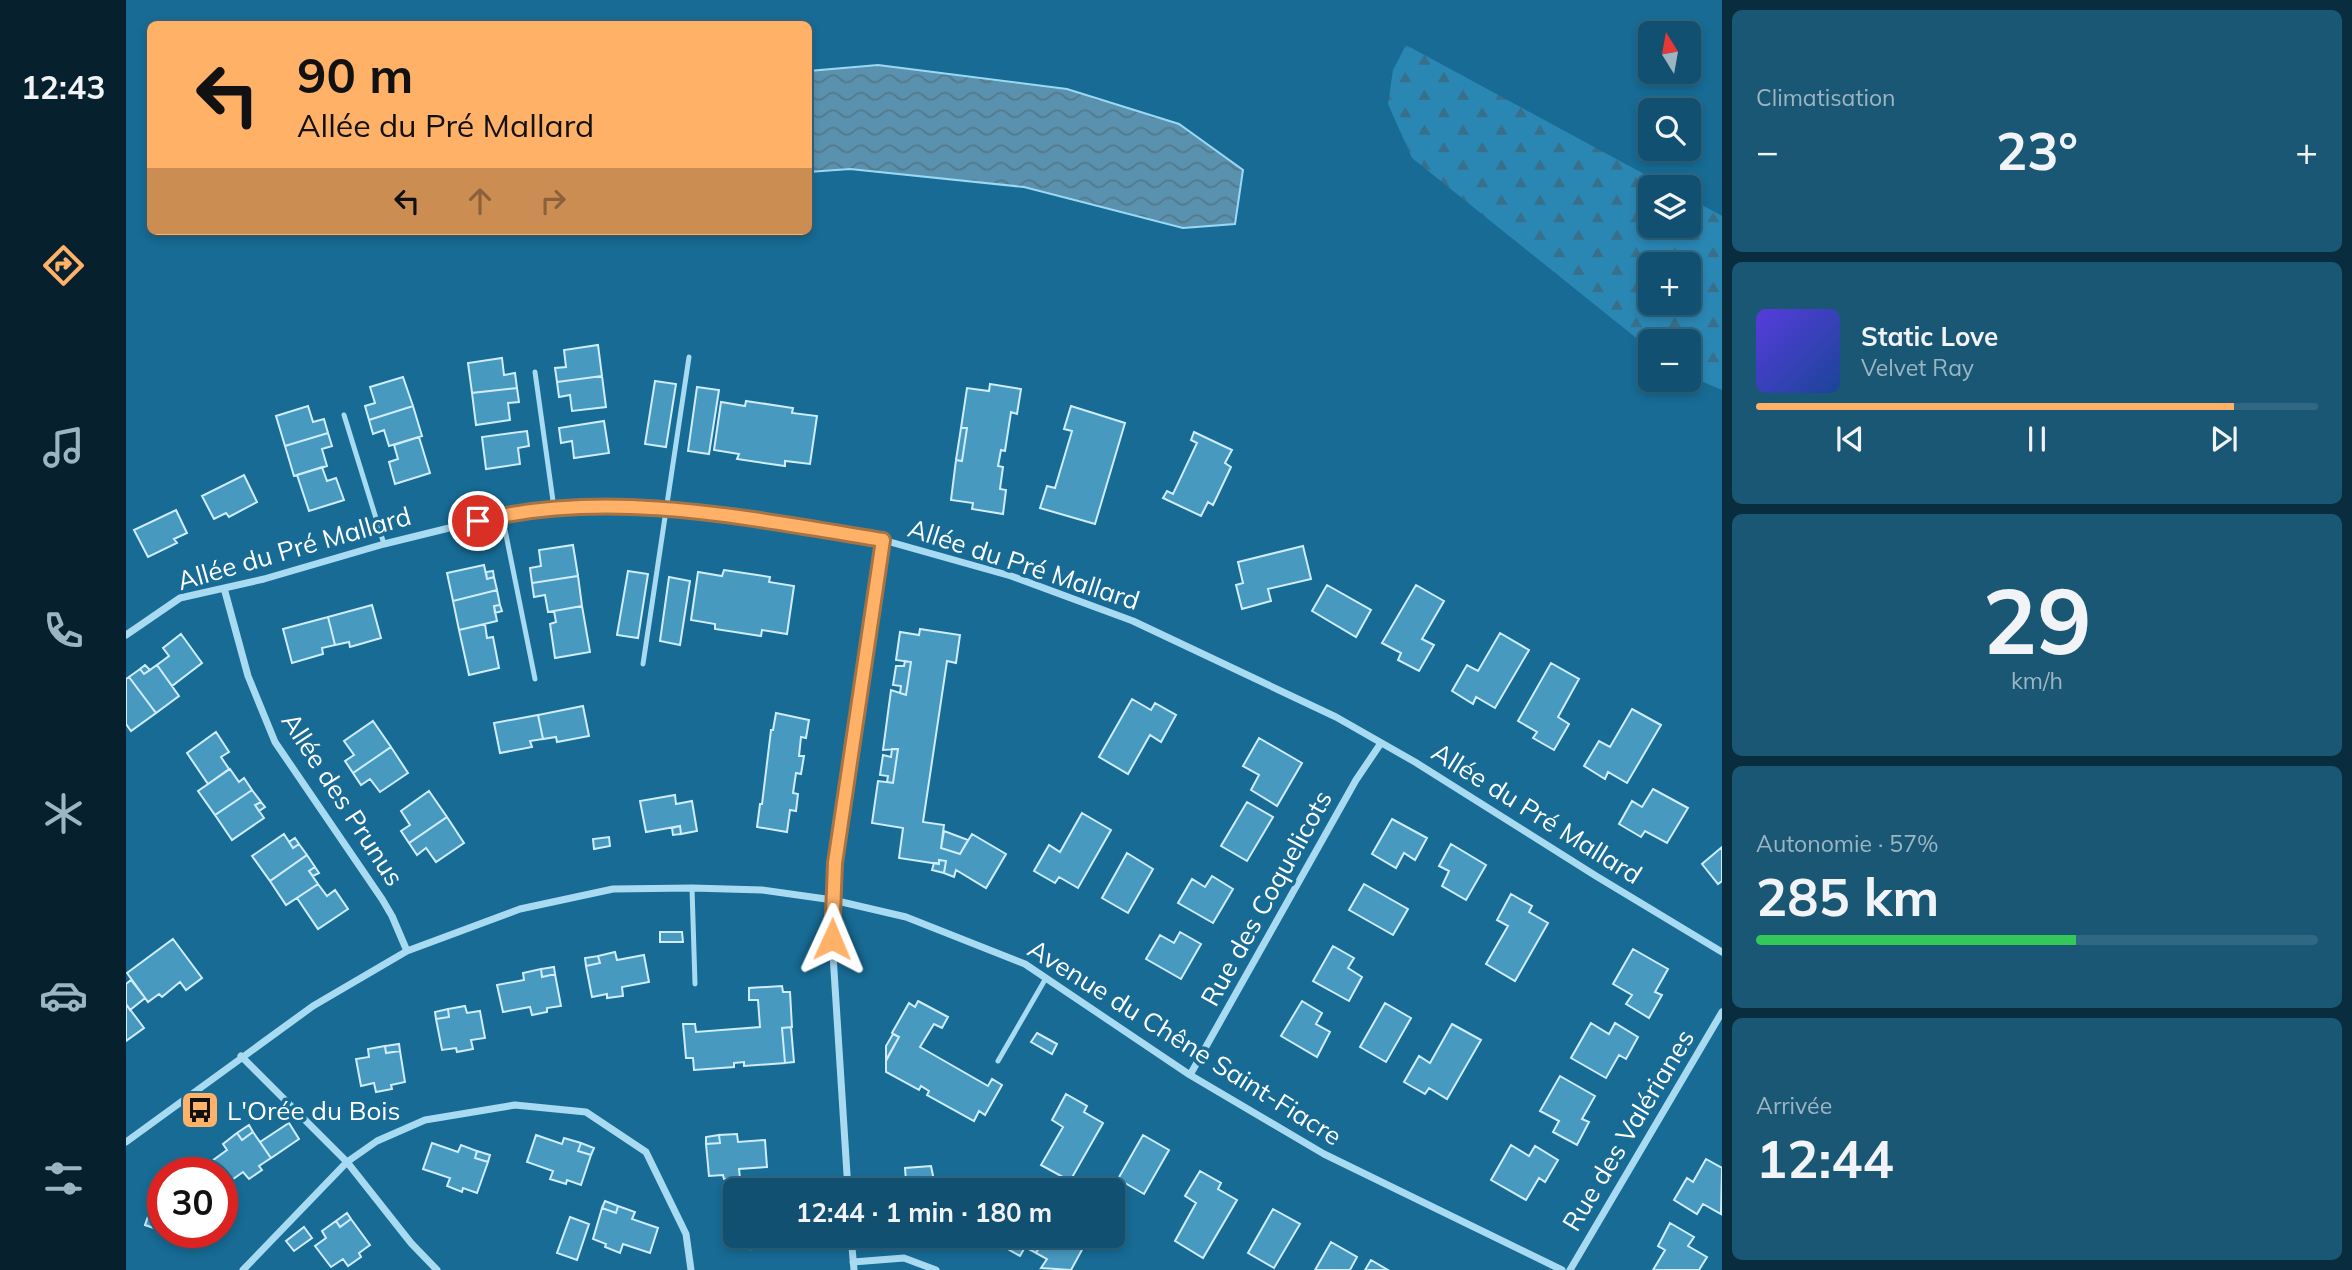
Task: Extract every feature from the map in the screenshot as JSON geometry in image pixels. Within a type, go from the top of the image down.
[{"type":"street","name":"Allée du Pré Mallard","points":[[126,635],[180,598],[264,579],[384,544],[502,515],[554,508],[667,509],[755,517],[883,540],[1011,576],[1133,621],[1336,716],[1415,762],[1722,953]]},
{"type":"street","points":[[847,1178],[832,939],[835,863],[883,540]]},
{"type":"street","name":"Allée des Prunus","points":[[225,588],[248,676],[275,742],[393,916],[407,951]]},
{"type":"street","name":"Rue des Coquelicots","points":[[1189,1075],[1356,780],[1381,743]]},
{"type":"street","name":"Avenue du Chêne Saint-Fiacre","points":[[126,1142],[313,1006],[407,951],[533,906],[612,889],[762,890],[833,900],[906,917],[1025,964],[1189,1075],[1324,1154],[1562,1270]]},
{"type":"street","name":"Rue des Valérianes","points":[[1570,1270],[1722,1012]]},
{"type":"street","points":[[241,1056],[347,1162],[411,1243],[437,1270]]},
{"type":"street","points":[[243,1270],[347,1162],[377,1141],[425,1120],[515,1105],[586,1112],[646,1152],[686,1234],[691,1270]]},
{"type":"street","points":[[852,1248],[853,1266],[904,1258],[936,1270]]},
{"type":"lane","points":[[643,664],[689,357]]},
{"type":"lane","points":[[535,372],[554,508]]},
{"type":"lane","points":[[344,415],[384,544]]},
{"type":"lane","points":[[502,515],[535,679]]},
{"type":"lane","points":[[692,888],[695,984]]},
{"type":"lane","points":[[998,1061],[1046,978]]},
{"type":"green space","points":[[1406,45],[1646,175],[1638,175],[1638,238],[1701,238],[1701,205],[1722,216],[1722,390],[1701,381],[1701,329],[1638,329],[1638,339],[1412,158],[1388,104],[1393,70]]},
{"type":"water","points":[[878,65],[1067,89],[1179,124],[1243,170],[1235,224],[1183,228],[1024,187],[850,169],[812,172],[812,71]]},
{"type":"building","points":[[598,345],[602,376],[557,382],[555,368],[566,367],[564,350]]},
{"type":"building","points":[[502,358],[504,375],[515,373],[517,388],[472,393],[468,363]]},
{"type":"building","points":[[602,376],[606,407],[572,411],[570,395],[559,397],[557,382]]},
{"type":"building","points":[[403,377],[413,406],[369,420],[365,406],[375,403],[370,387]]},
{"type":"building","points":[[655,381],[676,384],[666,447],[645,444]]},
{"type":"building","points":[[990,384],[1021,389],[1017,414],[1011,412],[1005,451],[1001,450],[998,466],[1003,467],[1000,489],[1006,490],[1003,514],[972,509],[973,503],[951,500],[956,460],[962,461],[967,428],[961,428],[967,388],[989,391]]},
{"type":"building","points":[[697,387],[719,390],[709,454],[688,451]]},
{"type":"building","points":[[517,388],[519,402],[508,403],[510,420],[476,425],[472,393]]},
{"type":"building","points":[[746,401],[793,408],[792,413],[817,416],[810,464],[785,461],[785,466],[737,459],[739,454],[714,450],[721,402],[745,406]]},
{"type":"building","points":[[308,406],[313,422],[324,419],[328,433],[285,446],[276,416]]},
{"type":"building","points":[[413,406],[422,436],[389,446],[384,430],[373,434],[369,420]]},
{"type":"building","points":[[1071,406],[1125,423],[1095,524],[1040,508],[1047,486],[1055,488],[1072,431],[1064,429]]},
{"type":"building","points":[[604,421],[609,453],[574,458],[572,441],[561,443],[559,428]]},
{"type":"building","points":[[961,428],[967,428],[962,461],[956,460]]},
{"type":"building","points":[[527,431],[529,446],[518,448],[520,464],[486,469],[482,437]]},
{"type":"building","points":[[1194,432],[1232,450],[1225,463],[1231,467],[1213,505],[1208,502],[1201,516],[1163,498],[1167,491],[1173,494],[1197,443],[1191,440]]},
{"type":"building","points":[[328,433],[332,446],[322,449],[327,466],[294,476],[285,446]]},
{"type":"building","points":[[419,437],[430,473],[395,484],[389,462],[398,459],[394,445]]},
{"type":"building","points":[[322,467],[327,481],[336,478],[344,500],[309,511],[297,475]]},
{"type":"building","points":[[244,475],[257,502],[229,517],[226,513],[214,519],[202,496]]},
{"type":"building","points":[[176,510],[187,533],[174,539],[177,543],[148,557],[134,530]]},
{"type":"building","points":[[573,545],[578,576],[532,583],[530,568],[541,566],[539,550]]},
{"type":"building","points":[[1303,546],[1311,579],[1268,589],[1271,601],[1242,609],[1236,585],[1243,583],[1238,562]]},
{"type":"building","points":[[484,565],[487,579],[494,577],[497,590],[453,601],[447,573]]},
{"type":"building","points":[[724,570],[770,577],[769,582],[794,586],[787,634],[762,630],[761,636],[715,629],[715,624],[691,620],[698,572],[722,576]]},
{"type":"building","points":[[493,571],[494,577],[487,579],[486,572]]},
{"type":"building","points":[[628,571],[648,574],[638,638],[617,635]]},
{"type":"building","points":[[578,576],[582,606],[548,612],[545,595],[534,597],[532,583]]},
{"type":"building","points":[[669,577],[690,581],[680,645],[660,641]]},
{"type":"building","points":[[1327,585],[1371,610],[1356,637],[1312,611]]},
{"type":"building","points":[[1416,585],[1444,601],[1422,639],[1434,645],[1419,671],[1398,660],[1401,653],[1382,643]]},
{"type":"building","points":[[497,590],[500,605],[494,606],[497,621],[459,630],[453,601]]},
{"type":"building","points":[[372,605],[381,638],[350,647],[349,642],[335,645],[328,617]]},
{"type":"building","points":[[500,605],[502,611],[495,613],[494,606]]},
{"type":"building","points":[[582,606],[590,652],[555,658],[550,624],[556,622],[554,611]]},
{"type":"building","points":[[328,617],[335,645],[322,648],[323,654],[292,663],[283,629]]},
{"type":"building","points":[[485,624],[487,638],[493,637],[499,668],[469,675],[459,630]]},
{"type":"building","points":[[920,629],[960,635],[956,663],[947,661],[923,822],[944,825],[941,848],[960,854],[972,834],[1006,854],[986,888],[956,870],[954,877],[944,873],[946,861],[939,860],[939,864],[899,858],[903,828],[872,823],[878,781],[893,783],[898,749],[883,750],[891,690],[906,695],[911,662],[896,660],[900,632],[919,635]]},
{"type":"building","points":[[1500,633],[1529,650],[1495,708],[1476,697],[1473,704],[1452,691],[1467,665],[1478,671]]},
{"type":"building","points":[[181,634],[202,663],[172,686],[157,665],[169,656],[163,648]]},
{"type":"building","points":[[905,661],[911,662],[906,695],[900,693],[901,686],[893,685],[896,666],[904,666]]},
{"type":"building","points":[[1551,663],[1579,679],[1558,717],[1569,724],[1554,750],[1533,738],[1537,732],[1518,721]]},
{"type":"building","points":[[145,665],[150,670],[144,674],[140,669]]},
{"type":"building","points":[[157,665],[179,696],[156,713],[129,677],[140,669],[144,674]]},
{"type":"building","points":[[129,677],[156,713],[131,731],[126,724],[126,679]]},
{"type":"building","points":[[1132,699],[1151,710],[1155,703],[1176,715],[1161,742],[1150,735],[1128,774],[1099,757]]},
{"type":"building","points":[[583,706],[589,736],[557,742],[556,737],[543,739],[538,715]]},
{"type":"building","points":[[1632,709],[1661,725],[1627,783],[1608,772],[1605,779],[1584,766],[1599,741],[1610,747]]},
{"type":"building","points":[[776,713],[809,720],[806,738],[801,737],[799,756],[804,756],[801,774],[796,773],[793,793],[798,794],[796,811],[790,810],[787,832],[757,827],[771,730]]},
{"type":"building","points":[[538,715],[543,739],[530,741],[532,747],[500,753],[494,723]]},
{"type":"building","points":[[373,721],[391,747],[353,773],[345,761],[354,755],[344,741]]},
{"type":"building","points":[[216,732],[229,752],[221,757],[229,769],[208,784],[187,753]]},
{"type":"building","points":[[1259,738],[1302,763],[1277,806],[1251,790],[1259,775],[1243,766]]},
{"type":"building","points":[[391,747],[408,773],[380,792],[370,779],[361,785],[353,773]]},
{"type":"building","points":[[892,749],[898,749],[893,783],[887,782],[888,776],[880,775],[883,755],[891,757]]},
{"type":"building","points":[[230,769],[239,782],[244,778],[252,790],[215,815],[198,791]]},
{"type":"building","points":[[1653,789],[1688,808],[1667,843],[1645,831],[1641,837],[1619,824],[1632,801],[1642,807]]},
{"type":"building","points":[[252,790],[261,802],[255,805],[264,818],[232,840],[215,815]]},
{"type":"building","points":[[429,791],[447,817],[409,843],[401,831],[410,825],[401,811]]},
{"type":"building","points":[[675,795],[676,804],[692,801],[697,831],[681,834],[680,826],[646,832],[640,801]]},
{"type":"building","points":[[261,802],[265,807],[259,811],[255,805]]},
{"type":"building","points":[[1247,802],[1273,817],[1247,861],[1221,846]]},
{"type":"building","points":[[1082,813],[1111,830],[1078,888],[1059,877],[1055,883],[1034,871],[1049,845],[1060,852]]},
{"type":"building","points":[[447,817],[464,843],[436,862],[426,848],[417,855],[409,843]]},
{"type":"building","points":[[1392,819],[1427,838],[1415,860],[1404,853],[1396,868],[1372,854]]},
{"type":"building","points":[[680,826],[681,834],[673,835],[672,828]]},
{"type":"building","points":[[944,831],[968,840],[960,854],[941,848]]},
{"type":"building","points":[[284,834],[293,848],[299,844],[307,855],[270,881],[252,856]]},
{"type":"building","points":[[609,837],[610,846],[594,849],[593,839]]},
{"type":"building","points":[[295,838],[299,844],[293,848],[289,842]]},
{"type":"building","points":[[1451,844],[1486,865],[1466,900],[1442,886],[1449,871],[1439,866]]},
{"type":"building","points":[[1722,847],[1722,881],[1718,884],[1702,864]]},
{"type":"building","points":[[1127,853],[1153,869],[1128,913],[1102,898]]},
{"type":"building","points":[[307,855],[315,867],[309,871],[318,884],[286,905],[270,881]]},
{"type":"building","points":[[939,860],[946,861],[944,873],[932,870],[934,863],[939,864]]},
{"type":"building","points":[[315,867],[319,873],[313,876],[309,871]]},
{"type":"building","points":[[1212,876],[1233,889],[1213,923],[1178,903],[1192,879],[1205,887]]},
{"type":"building","points":[[318,884],[327,896],[335,890],[348,909],[318,929],[297,898]]},
{"type":"building","points":[[1364,884],[1408,909],[1393,935],[1349,910]]},
{"type":"building","points":[[1511,894],[1532,906],[1529,912],[1548,923],[1515,981],[1486,964],[1508,926],[1497,920]]},
{"type":"building","points":[[660,932],[682,932],[683,942],[660,942]]},
{"type":"building","points":[[1180,932],[1201,944],[1181,979],[1146,959],[1160,935],[1174,943]]},
{"type":"building","points":[[173,939],[202,978],[186,990],[180,982],[162,997],[159,994],[148,1002],[127,973]]},
{"type":"building","points":[[1333,946],[1354,958],[1348,968],[1362,977],[1349,1001],[1313,981]]},
{"type":"building","points":[[1633,949],[1668,969],[1655,992],[1662,995],[1649,1018],[1626,1004],[1632,995],[1613,984]]},
{"type":"building","points":[[615,952],[617,960],[644,955],[649,982],[622,987],[623,996],[607,998],[607,994],[592,997],[586,966],[600,963],[598,956]]},
{"type":"building","points":[[598,956],[600,963],[586,966],[585,958]]},
{"type":"building","points":[[554,967],[555,974],[542,977],[541,969]]},
{"type":"building","points":[[541,969],[542,977],[555,974],[561,1006],[547,1008],[547,1012],[532,1015],[530,1007],[503,1012],[497,985],[524,980],[523,973]]},
{"type":"building","points":[[131,980],[145,998],[130,1010],[126,1004],[126,984]]},
{"type":"building","points":[[782,986],[783,992],[790,992],[792,1027],[782,1028],[785,1063],[744,1066],[744,1062],[734,1063],[734,1067],[694,1070],[693,1058],[686,1058],[683,1024],[695,1024],[696,1032],[760,1027],[758,1000],[749,1000],[749,988]]},
{"type":"building","points":[[918,1001],[948,1017],[942,1028],[934,1024],[920,1047],[988,1086],[992,1079],[1002,1085],[985,1115],[979,1111],[974,1121],[927,1095],[929,1091],[921,1086],[919,1090],[886,1072],[886,1061],[899,1037],[892,1033],[909,1003],[915,1007]]},
{"type":"building","points":[[1302,1001],[1322,1013],[1316,1024],[1330,1032],[1317,1057],[1281,1036]]},
{"type":"building","points":[[1385,1003],[1411,1018],[1386,1062],[1360,1047]]},
{"type":"building","points":[[126,1004],[144,1028],[126,1041]]},
{"type":"building","points":[[465,1006],[467,1013],[480,1011],[485,1038],[471,1040],[473,1049],[457,1052],[456,1048],[442,1050],[436,1019],[449,1017],[448,1009]]},
{"type":"building","points":[[448,1009],[449,1017],[436,1019],[435,1012]]},
{"type":"building","points":[[1591,1023],[1609,1034],[1615,1023],[1638,1037],[1626,1059],[1619,1055],[1606,1078],[1571,1058]]},
{"type":"building","points":[[1452,1024],[1481,1040],[1447,1099],[1429,1088],[1425,1094],[1404,1082],[1419,1056],[1430,1063]]},
{"type":"building","points":[[791,1027],[794,1062],[785,1063],[782,1028]]},
{"type":"building","points":[[1037,1033],[1057,1044],[1052,1054],[1031,1042]]},
{"type":"building","points":[[893,1034],[899,1037],[886,1060],[886,1046]]},
{"type":"building","points":[[399,1044],[400,1051],[386,1053],[385,1046]]},
{"type":"building","points":[[385,1046],[386,1053],[400,1051],[405,1082],[391,1085],[392,1089],[376,1092],[374,1083],[361,1086],[356,1059],[369,1057],[368,1049]]},
{"type":"building","points":[[1560,1076],[1595,1096],[1582,1119],[1589,1122],[1577,1145],[1553,1132],[1559,1121],[1540,1111]]},
{"type":"building","points":[[1066,1094],[1087,1106],[1084,1112],[1103,1123],[1072,1178],[1065,1178],[1041,1165],[1063,1127],[1052,1120]]},
{"type":"building","points":[[289,1123],[299,1139],[271,1158],[260,1142]]},
{"type":"building","points":[[249,1125],[253,1132],[242,1140],[237,1133]]},
{"type":"building","points":[[253,1132],[271,1158],[259,1166],[262,1170],[249,1179],[243,1172],[238,1176],[238,1157],[217,1157],[227,1150],[223,1144],[237,1133],[242,1140]]},
{"type":"building","points":[[737,1134],[738,1142],[765,1140],[767,1167],[739,1169],[740,1178],[709,1176],[706,1144],[720,1143],[719,1135]]},
{"type":"building","points":[[536,1135],[562,1144],[564,1138],[581,1143],[578,1151],[591,1155],[581,1185],[567,1180],[566,1184],[550,1179],[553,1171],[527,1162]]},
{"type":"building","points":[[719,1135],[720,1143],[706,1144],[706,1137]]},
{"type":"building","points":[[1143,1135],[1169,1150],[1144,1194],[1125,1183],[1125,1178],[1119,1178]]},
{"type":"building","points":[[432,1143],[458,1152],[461,1145],[477,1151],[475,1158],[488,1162],[477,1193],[463,1188],[462,1192],[447,1186],[450,1178],[423,1169]]},
{"type":"building","points":[[581,1143],[594,1148],[591,1155],[578,1151]]},
{"type":"building","points":[[1511,1145],[1529,1156],[1535,1146],[1558,1160],[1545,1182],[1539,1178],[1526,1200],[1491,1180]]},
{"type":"building","points":[[477,1151],[490,1155],[488,1162],[475,1158]]},
{"type":"building","points":[[1706,1159],[1722,1168],[1721,1214],[1703,1204],[1697,1214],[1674,1200],[1687,1178],[1693,1182]]},
{"type":"building","points":[[931,1166],[934,1178],[906,1178],[905,1168]]},
{"type":"building","points":[[1200,1171],[1221,1183],[1218,1189],[1237,1200],[1203,1258],[1175,1241],[1196,1203],[1185,1196]]},
{"type":"building","points":[[605,1201],[618,1206],[616,1213],[602,1208]]},
{"type":"building","points":[[618,1206],[635,1212],[632,1219],[658,1228],[650,1253],[623,1244],[620,1253],[593,1239],[602,1208],[616,1213]]},
{"type":"building","points":[[1273,1209],[1300,1224],[1274,1268],[1248,1253]]},
{"type":"building","points":[[347,1213],[351,1219],[340,1227],[336,1221]]},
{"type":"building","points":[[570,1217],[589,1224],[577,1260],[557,1253]]},
{"type":"building","points":[[351,1219],[370,1245],[359,1253],[361,1257],[348,1266],[343,1259],[331,1267],[315,1246],[326,1238],[322,1231],[336,1221],[340,1227]]},
{"type":"building","points":[[1670,1223],[1694,1237],[1688,1246],[1707,1257],[1699,1270],[1653,1270],[1665,1250],[1658,1246]]},
{"type":"building","points":[[304,1227],[312,1238],[294,1251],[286,1241]]},
{"type":"building","points":[[1331,1242],[1357,1257],[1350,1270],[1315,1270]]},
{"type":"building","points":[[1006,1248],[1024,1248],[1020,1256]]},
{"type":"building","points":[[1039,1248],[1083,1248],[1071,1270],[1041,1268],[1047,1259],[1036,1253]]},
{"type":"building","points":[[1371,1260],[1388,1270],[1365,1270]]},
{"type":"place","name":"L'Orée du Bois","points":[[200,1110]]},
{"type":"route","points":[[478,521],[554,508],[667,509],[755,517],[883,540],[835,863],[832,939]]}]
